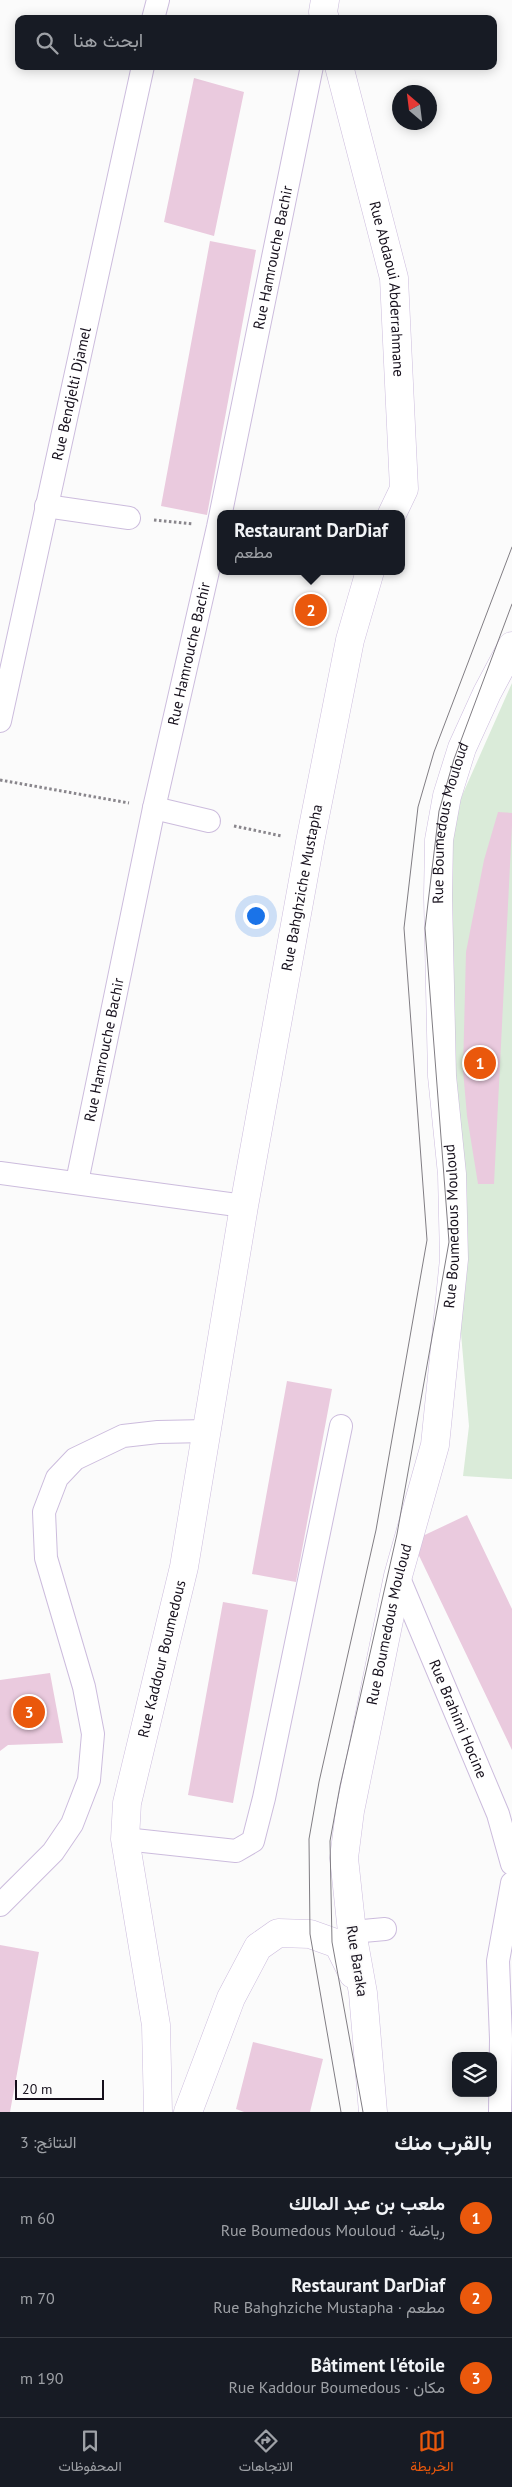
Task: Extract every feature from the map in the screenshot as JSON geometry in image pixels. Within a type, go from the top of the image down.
[{"type":"street","points":[[154,15],[158,0]]},
{"type":"street","name":"Rue Bendjelti Djamel","points":[[0,721],[141,70]]},
{"type":"street","name":"Rue Hamrouche Bachir","points":[[221,510],[311,70]]},
{"type":"street","name":"Rue Abdaoui Abderrahmane","points":[[340,70],[394,278],[404,489],[394,510]]},
{"type":"street","points":[[46,506],[129,518]]},
{"type":"street","name":"Rue Hamrouche Bachir","points":[[77,1182],[154,808],[217,531]]},
{"type":"street","name":"Rue Bahghziche Mustapha","points":[[244,1206],[310,842],[350,640],[369,575]]},
{"type":"street","name":"Rue Boumedous Mouloud","points":[[350,1811],[398,1576],[436,1445],[454,1259],[452,1174],[442,1066],[438,898],[439,840],[447,796],[462,748],[487,693],[512,646]]},
{"type":"street","points":[[154,808],[209,821]]},
{"type":"street","points":[[0,1173],[244,1206]]},
{"type":"street","name":"Rue Kaddour Boumedous","points":[[158,2112],[156,2025],[125,1840],[127,1803],[184,1567],[244,1206]]},
{"type":"street","points":[[125,1840],[236,1851],[253,1841],[266,1788],[341,1426]]},
{"type":"street","points":[[0,1905],[53,1852],[72,1824],[89,1780],[93,1734],[84,1687],[46,1558],[44,1512],[57,1478],[75,1460],[123,1436],[206,1431]]},
{"type":"street","name":"Rue Brahimi Hocine","points":[[398,1576],[498,1814],[512,1864]]},
{"type":"street","name":"Rue Baraka","points":[[350,1811],[344,1858],[352,1932],[363,1993],[373,2112]]},
{"type":"street","points":[[500,2112],[501,2039],[498,1961],[512,1883]]},
{"type":"street","points":[[352,1932],[385,1929]]},
{"type":"street","points":[[188,2112],[232,1998],[258,1947],[278,1933],[310,1934],[338,1944],[363,1993]]},
{"type":"path","points":[[129,518],[217,527]]},
{"type":"path","points":[[0,780],[154,808]]},
{"type":"path","points":[[209,821],[310,842]]},
{"type":"green space","points":[[512,683],[512,1479],[463,1476],[469,1426],[452,1229],[444,897],[457,807]]},
{"type":"building","points":[[194,78],[244,92],[214,236],[164,222]]},
{"type":"building","points":[[210,241],[256,250],[207,515],[161,506]]},
{"type":"building","points":[[498,812],[512,813],[512,825],[494,1184],[478,1184],[467,1116],[463,1070],[466,952],[484,860]]},
{"type":"building","points":[[287,1381],[332,1389],[296,1582],[252,1574]]},
{"type":"building","points":[[467,1515],[512,1609],[512,1750],[412,1541]]},
{"type":"building","points":[[223,1602],[268,1610],[233,1803],[188,1795]]},
{"type":"building","points":[[50,1673],[63,1743],[8,1745],[0,1751],[0,1680]]},
{"type":"building","points":[[0,1945],[39,1952],[10,2112],[0,2112]]},
{"type":"building","points":[[253,2042],[323,2059],[310,2112],[244,2112],[236,2109]]},
{"type":"tram line","points":[[341,2112],[310,1934],[309,1839],[319,1782],[376,1530],[427,1240],[404,928],[418,807],[434,752],[512,547]]},
{"type":"tram line","points":[[363,2112],[332,1942],[330,1841],[340,1786],[397,1534],[449,1242],[425,928],[439,811],[454,759],[512,604]]},
{"type":"place","name":"Restaurant DarDiaf","points":[[311,610]]},
{"type":"place","name":"ملعب بن عبد المالك","points":[[480,1063]]},
{"type":"place","name":"Bâtiment l'étoile","points":[[29,1712]]}]
